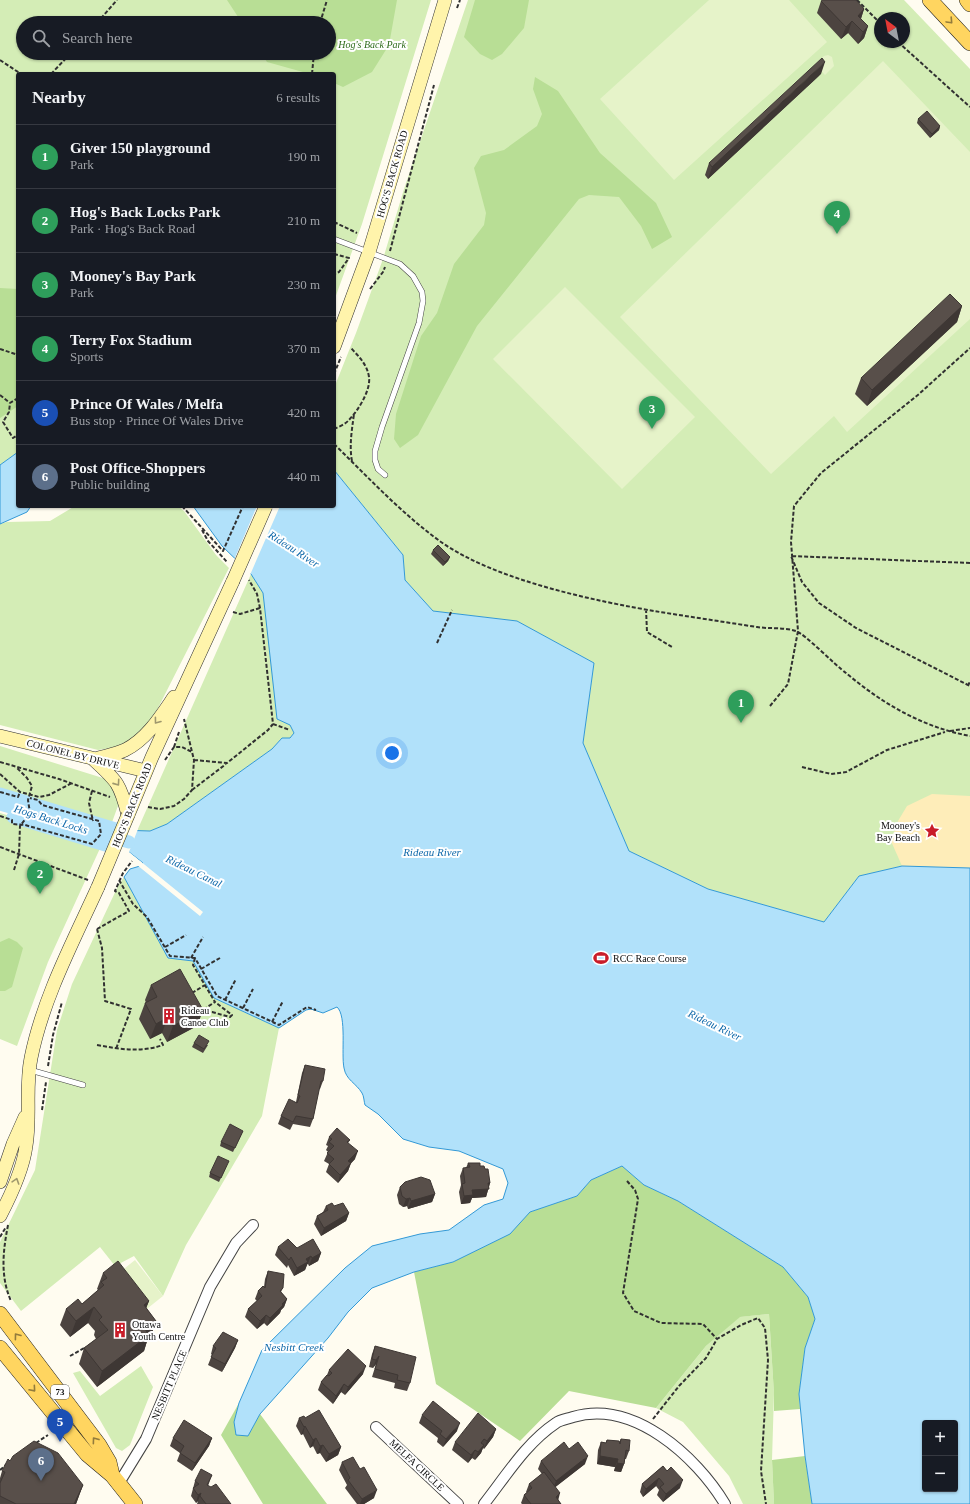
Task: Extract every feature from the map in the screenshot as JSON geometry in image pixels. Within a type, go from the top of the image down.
[{"type":"main road","name":"HOG'S BACK ROAD","points":[[336,342],[369,252],[433,34],[445,0]]},
{"type":"main road","points":[[930,0],[970,43]]},
{"type":"main road","points":[[966,0],[970,4]]},
{"type":"main road","name":"HOG'S BACK ROAD","points":[[4,1220],[26,1146],[29,1070],[37,1030],[93,883],[128,815],[146,771],[265,508]]},
{"type":"main road","points":[[93,759],[124,750],[137,742],[156,724],[194,666]]},
{"type":"main road","name":"COLONEL BY DRIVE","points":[[0,736],[146,771]]},
{"type":"main road","points":[[93,759],[117,781],[123,795],[128,815]]},
{"type":"main road","name":"HOG'S BACK ROAD","points":[[0,1182],[13,1144],[27,1111]]},
{"type":"main road","name":"73","points":[[0,1314],[99,1445],[109,1462],[116,1479]]},
{"type":"main road","name":"73","points":[[0,1348],[87,1454],[116,1479],[135,1504]]},
{"type":"street","name":"NESBITT PLACE","points":[[116,1479],[146,1439],[210,1287],[236,1243],[253,1225]]},
{"type":"street","points":[[484,1504],[534,1440],[557,1422],[584,1414],[620,1415],[656,1432],[686,1457],[713,1485],[725,1504]]},
{"type":"street","name":"MELFA CIRCLE","points":[[376,1427],[458,1504]]},
{"type":"lane","points":[[336,239],[400,264],[413,276],[419,285],[423,301],[419,323],[375,451],[375,460],[378,468],[385,475]]},
{"type":"lane","points":[[29,1070],[83,1085]]},
{"type":"path","points":[[103,16],[116,0]]},
{"type":"path","points":[[322,16],[327,0]]},
{"type":"path","points":[[454,14],[460,0]]},
{"type":"path","points":[[857,0],[874,17]]},
{"type":"path","points":[[905,48],[970,107]]},
{"type":"path","points":[[0,60],[18,72]]},
{"type":"path","points":[[53,72],[64,60]]},
{"type":"path","points":[[312,72],[313,60]]},
{"type":"path","points":[[388,259],[434,82]]},
{"type":"path","points":[[336,223],[357,233]]},
{"type":"path","points":[[336,255],[349,258],[339,272],[336,273]]},
{"type":"path","points":[[336,428],[346,423],[354,413],[370,384],[369,376],[362,360],[351,348]]},
{"type":"path","points":[[770,706],[788,684],[798,631],[791,556],[794,506],[821,473],[919,394],[970,348]]},
{"type":"path","points":[[0,349],[16,354]]},
{"type":"path","points":[[0,395],[10,403]]},
{"type":"path","points":[[10,403],[16,399]]},
{"type":"path","points":[[10,403],[9,412],[3,422],[13,438],[16,436]]},
{"type":"path","points":[[353,463],[351,448],[354,413]]},
{"type":"path","points":[[0,417],[5,419]]},
{"type":"path","points":[[336,446],[384,494],[441,542],[478,563],[540,586],[646,609],[758,627],[798,631],[846,673],[884,702],[914,719],[946,732],[970,736]]},
{"type":"path","points":[[184,508],[223,551],[242,508]]},
{"type":"path","points":[[200,527],[208,541],[228,562]]},
{"type":"path","points":[[791,556],[970,563]]},
{"type":"path","points":[[791,556],[802,582],[819,603],[856,628],[969,686],[970,681]]},
{"type":"path","points":[[148,808],[160,809],[174,806],[268,730],[273,724],[260,608],[257,594],[249,580]]},
{"type":"path","points":[[232,611],[240,614],[260,608]]},
{"type":"path","points":[[646,609],[647,632],[672,647]]},
{"type":"path","points":[[437,643],[452,610]]},
{"type":"path","points":[[182,725],[184,720],[194,760],[192,790]]},
{"type":"path","points":[[273,724],[290,730]]},
{"type":"path","points":[[802,767],[831,774],[846,772],[892,748],[946,732],[970,728]]},
{"type":"path","points":[[164,762],[174,747],[180,730]]},
{"type":"path","points":[[174,747],[182,747],[192,752]]},
{"type":"path","points":[[194,760],[227,763]]},
{"type":"path","points":[[0,762],[72,783],[112,798]]},
{"type":"path","points":[[14,870],[19,854],[20,825],[30,813],[29,798],[31,794],[30,783],[15,766]]},
{"type":"path","points":[[0,774],[20,792],[44,797],[72,783]]},
{"type":"path","points":[[92,791],[89,803],[94,821]]},
{"type":"path","points":[[0,792],[18,797],[20,792]]},
{"type":"path","points":[[0,816],[12,820],[12,824],[25,826],[92,844],[101,834],[99,822],[42,806],[38,800],[29,798]]},
{"type":"path","points":[[0,847],[93,883]]},
{"type":"path","points":[[116,1049],[131,1010],[105,1001],[102,948],[97,929],[129,911],[119,893],[115,891],[119,880],[132,861]]},
{"type":"path","points":[[119,880],[133,904],[147,917],[170,956],[195,958]]},
{"type":"path","points":[[164,947],[186,935]]},
{"type":"path","points":[[191,958],[203,937]]},
{"type":"path","points":[[195,958],[216,994],[225,1000],[272,1022],[279,1025],[306,1007],[316,1010]]},
{"type":"path","points":[[195,958],[193,965],[215,1002],[232,1014],[230,1017],[212,1012],[197,1014],[215,1002]]},
{"type":"path","points":[[201,970],[220,958]]},
{"type":"path","points":[[225,1000],[236,979]]},
{"type":"path","points":[[186,996],[205,985]]},
{"type":"path","points":[[243,1008],[254,989]]},
{"type":"path","points":[[212,996],[216,994]]},
{"type":"path","points":[[47,1075],[53,1035],[64,996]]},
{"type":"path","points":[[272,1022],[284,1001]]},
{"type":"path","points":[[97,1045],[126,1051],[149,1049],[162,1045],[160,1038]]},
{"type":"path","points":[[627,1181],[635,1190],[638,1199],[623,1293],[634,1311],[661,1323],[703,1324],[716,1339]]},
{"type":"path","points":[[4,1220],[3,1273],[5,1286],[11,1300]]},
{"type":"path","points":[[647,1428],[679,1386],[706,1358],[716,1339],[741,1324],[758,1318],[765,1328],[768,1360],[761,1471],[766,1504]]},
{"type":"path","points":[[70,1356],[87,1346]]},
{"type":"path","points":[[33,1445],[48,1435]]},
{"type":"path","points":[[0,1470],[10,1462]]},
{"type":"green space","name":"Hog's Back Park","points":[[0,0],[431,0],[362,224],[336,296],[336,72],[16,72],[16,453],[0,465]]},
{"type":"green space","points":[[227,0],[397,0],[389,45],[372,72],[343,87],[336,84],[336,72],[303,72],[267,62],[266,60],[336,60],[336,16],[237,16]]},
{"type":"green space","points":[[468,0],[904,0],[970,69],[970,868],[902,866],[859,876],[824,922],[708,889],[629,851],[583,743],[594,663],[517,621],[433,611],[405,580],[403,555],[336,472],[336,383],[383,259],[404,189]]},
{"type":"green space","points":[[475,0],[529,0],[524,28],[502,54],[492,60],[480,54],[464,37]]},
{"type":"green space","points":[[709,0],[789,0],[827,42],[674,180],[600,99]]},
{"type":"green space","points":[[828,55],[832,57],[834,66],[825,75],[815,64],[824,56]]},
{"type":"green space","points":[[883,61],[970,152],[970,319],[847,432],[834,416],[771,474],[620,317]]},
{"type":"green space","points":[[535,77],[558,91],[600,153],[656,203],[672,237],[652,249],[641,226],[619,197],[589,195],[579,199],[477,326],[418,435],[400,448],[394,439],[396,414],[421,336],[437,313],[454,264],[484,225],[486,213],[474,168],[481,156],[504,150],[537,126],[542,114],[533,89]]},
{"type":"green space","points":[[565,287],[695,417],[622,489],[493,359]]},
{"type":"green space","points":[[0,288],[16,289],[16,407],[0,418]]},
{"type":"green space","points":[[72,508],[180,508],[216,555],[229,568],[158,708],[146,727],[134,739],[117,747],[98,750],[0,725],[0,524],[7,522],[50,521]]},
{"type":"green space","points":[[251,574],[265,599],[277,719],[290,725],[294,733],[290,738],[282,738],[272,749],[167,824],[150,831],[137,831]]},
{"type":"green space","points":[[0,746],[106,779],[117,794],[119,803],[111,825],[0,791]]},
{"type":"green space","points":[[0,813],[102,844],[48,962],[17,1046],[0,1039]]},
{"type":"green space","name":"Rideau Canoe Club","points":[[124,877],[168,958],[193,961],[214,998],[279,1028],[262,1116],[186,1245],[163,1296],[134,1256],[115,1266],[100,1247],[21,1311],[0,1283],[0,1242],[35,1170],[57,1030],[72,984],[118,886]]},
{"type":"green space","points":[[9,938],[17,942],[23,948],[12,987],[5,991],[0,991],[0,942]]},
{"type":"green space","points":[[622,1166],[644,1185],[678,1201],[783,1267],[808,1297],[815,1319],[805,1348],[799,1394],[800,1409],[774,1411],[769,1314],[740,1317],[706,1346],[656,1408],[569,1391],[520,1441],[436,1384],[414,1272],[453,1262],[509,1234],[530,1212],[577,1196],[591,1180]]},
{"type":"green space","points":[[135,1260],[163,1296],[143,1312],[115,1276]]},
{"type":"green space","points":[[769,1314],[774,1394],[772,1460],[774,1504],[743,1504],[729,1476],[683,1422],[656,1408],[706,1346],[739,1317]]},
{"type":"green space","points":[[141,1366],[153,1387],[130,1445],[122,1451],[116,1448],[73,1373],[80,1371],[100,1396]]},
{"type":"green space","points":[[239,1403],[234,1422],[248,1436],[260,1414],[327,1504],[263,1504],[221,1435]]},
{"type":"green space","points":[[805,1456],[812,1504],[774,1504],[772,1460]]},
{"type":"sand","name":"Mooney's Bay Beach","points":[[932,794],[970,796],[970,868],[902,866],[891,841],[898,821],[907,806]]},
{"type":"water","points":[[16,453],[16,508],[30,508],[27,512],[0,524],[0,465]]},
{"type":"water","name":"Rideau River","points":[[336,472],[403,555],[405,580],[433,611],[517,621],[594,663],[583,743],[629,851],[708,889],[824,922],[859,876],[902,866],[970,868],[970,1504],[812,1504],[805,1456],[799,1394],[805,1348],[815,1319],[808,1297],[783,1267],[678,1201],[644,1185],[622,1166],[591,1180],[577,1196],[530,1212],[510,1234],[453,1262],[414,1272],[372,1288],[348,1312],[328,1338],[260,1414],[248,1436],[236,1435],[234,1422],[239,1403],[262,1350],[345,1268],[372,1246],[420,1234],[449,1230],[484,1205],[503,1199],[508,1183],[503,1169],[459,1151],[429,1147],[403,1139],[378,1114],[365,1105],[362,1093],[349,1079],[345,1072],[343,1062],[342,1018],[337,1007],[323,1013],[311,1009],[306,1010],[279,1028],[214,998],[193,961],[168,958],[124,877],[130,869],[140,866],[143,863],[129,852],[112,847],[119,830],[150,831],[167,824],[272,749],[282,738],[290,738],[294,733],[290,725],[277,719],[263,593],[251,574],[222,546],[194,508],[336,508]]},
{"type":"pier","points":[[256,508],[279,508],[250,575],[234,560]]},
{"type":"pier","points":[[119,828],[138,829],[129,852],[203,912],[200,916],[137,865],[140,863],[128,854],[111,849]]},
{"type":"building","points":[[856,0],[864,9],[858,16],[868,26],[863,32],[852,21],[846,27],[821,1]]},
{"type":"building","points":[[822,58],[825,62],[712,167],[709,163]]},
{"type":"building","points":[[927,111],[940,126],[932,134],[918,119]]},
{"type":"building","points":[[950,294],[962,306],[872,390],[861,378]]},
{"type":"building","points":[[438,545],[450,557],[445,562],[433,550]]},
{"type":"building","points":[[180,969],[203,1010],[173,1026],[168,1017],[156,1024],[145,1003],[157,997],[151,985]]},
{"type":"building","points":[[199,1035],[209,1041],[204,1049],[194,1043]]},
{"type":"building","points":[[305,1065],[325,1069],[323,1081],[321,1081],[313,1119],[296,1116],[293,1122],[281,1116],[289,1099],[297,1103],[300,1096],[298,1095]]},
{"type":"building","points":[[230,1124],[243,1131],[235,1148],[221,1142]]},
{"type":"building","points":[[337,1128],[350,1140],[347,1142],[358,1151],[348,1161],[351,1163],[340,1175],[329,1164],[334,1159],[327,1153],[334,1146],[329,1142],[332,1139],[329,1137]]},
{"type":"building","points":[[218,1156],[229,1161],[221,1178],[210,1173]]},
{"type":"building","points":[[468,1163],[480,1163],[480,1166],[484,1166],[485,1169],[488,1169],[490,1183],[488,1183],[489,1189],[472,1190],[473,1195],[464,1196],[462,1184],[465,1183],[463,1168],[470,1167]]},
{"type":"building","points":[[421,1177],[430,1180],[435,1194],[411,1201],[410,1198],[406,1199],[402,1196],[400,1187],[405,1182]]},
{"type":"building","points":[[332,1203],[334,1206],[343,1203],[349,1213],[324,1228],[317,1216],[328,1210],[326,1206]]},
{"type":"building","points":[[288,1239],[297,1248],[313,1239],[321,1253],[312,1258],[311,1256],[306,1259],[308,1262],[297,1268],[291,1257],[289,1260],[278,1247]]},
{"type":"building","name":"Ottawa Youth Centre","points":[[118,1261],[149,1301],[144,1305],[156,1321],[145,1329],[149,1335],[102,1371],[84,1348],[108,1330],[99,1320],[102,1317],[94,1307],[76,1321],[66,1309],[78,1299],[82,1304],[104,1285],[101,1282],[107,1278],[103,1273]]},
{"type":"building","points":[[268,1271],[284,1274],[283,1288],[280,1291],[287,1299],[270,1318],[266,1315],[260,1321],[248,1309],[262,1296],[258,1291],[263,1286],[265,1288]]},
{"type":"building","points":[[223,1332],[238,1340],[225,1364],[211,1357],[216,1348],[213,1346]]},
{"type":"building","points":[[375,1346],[416,1357],[410,1383],[397,1380],[398,1375],[375,1369],[379,1356],[376,1360],[372,1359]]},
{"type":"building","points":[[348,1349],[366,1366],[348,1387],[344,1384],[336,1396],[321,1382],[327,1375],[329,1376],[332,1373],[329,1370]]},
{"type":"building","points":[[433,1401],[460,1423],[446,1439],[440,1434],[442,1431],[422,1415]]},
{"type":"building","points":[[319,1410],[341,1447],[329,1454],[323,1445],[320,1446],[316,1438],[313,1440],[299,1418],[304,1416],[305,1418]]},
{"type":"building","points":[[478,1413],[496,1429],[487,1441],[484,1439],[481,1443],[484,1445],[478,1452],[475,1450],[471,1455],[455,1442]]},
{"type":"building","points":[[184,1420],[212,1438],[195,1463],[180,1453],[184,1446],[173,1438]]},
{"type":"building","points":[[621,1439],[630,1440],[629,1451],[626,1450],[624,1464],[617,1463],[618,1459],[600,1456],[601,1442],[606,1443],[607,1440],[619,1441],[620,1444]]},
{"type":"building","points":[[34,1441],[58,1453],[83,1485],[74,1504],[16,1504],[0,1496],[0,1483],[5,1472],[2,1471],[8,1459],[10,1461],[13,1456]]},
{"type":"building","points":[[564,1442],[569,1449],[578,1442],[588,1456],[556,1481],[541,1461]]},
{"type":"building","points":[[353,1457],[360,1469],[364,1467],[377,1490],[362,1499],[348,1480],[350,1478],[342,1462]]},
{"type":"building","points":[[663,1466],[667,1471],[671,1467],[683,1480],[666,1494],[660,1487],[664,1484],[659,1478],[646,1489],[642,1484]]},
{"type":"building","points":[[201,1469],[212,1475],[207,1485],[211,1487],[216,1484],[231,1504],[206,1504],[200,1496],[201,1493],[198,1495],[193,1488],[199,1484],[195,1481]]},
{"type":"building","points":[[544,1472],[560,1493],[556,1497],[561,1504],[531,1504],[524,1495],[532,1488],[529,1484]]},
{"type":"waterway","points":[[0,794],[119,830],[112,847],[13,817]]},
{"type":"waterway","name":"Hogs Back Locks","points":[[0,804],[129,842]]},
{"type":"place","name":"Terry Fox Stadium","points":[[837,234]]},
{"type":"place","name":"Mooney's Bay Park","points":[[652,429]]},
{"type":"place","name":"Giver 150 playground","points":[[741,723]]},
{"type":"place","name":"Mooney's Bay Beach","points":[[932,831]]},
{"type":"place","name":"Hog's Back Locks Park","points":[[40,894]]},
{"type":"place","name":"RCC Race Course","points":[[601,958]]},
{"type":"place","name":"Rideau Canoe Club","points":[[169,1016]]},
{"type":"place","name":"Ottawa Youth Centre","points":[[120,1330]]},
{"type":"place","name":"Prince Of Wales / Melfa","points":[[60,1442]]},
{"type":"place","name":"Post Office-Shoppers","points":[[41,1481]]},
{"type":"water label","name":"Rideau Canal","points":[[194,871]]},
{"type":"water label","name":"Nesbitt Creek","points":[[294,1347]]}]
